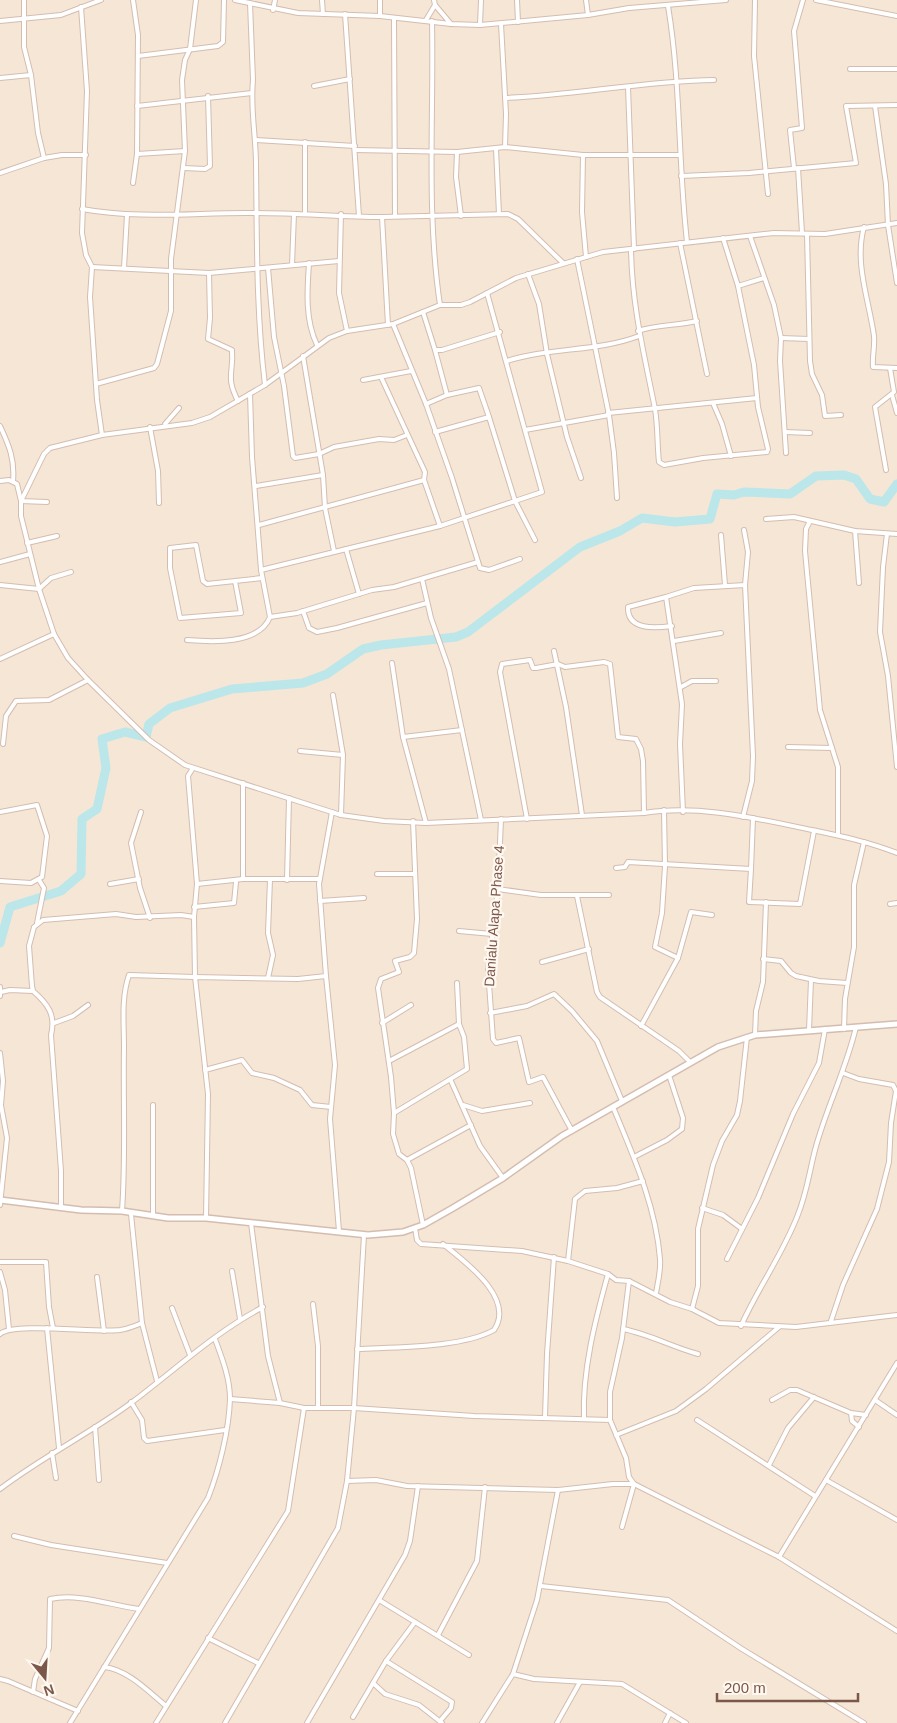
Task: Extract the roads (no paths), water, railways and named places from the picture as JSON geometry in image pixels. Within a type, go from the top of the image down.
[{"type":"street","points":[[24,0],[24,47],[44,158]]},
{"type":"street","points":[[0,20],[61,14],[101,0]]},
{"type":"street","points":[[133,0],[138,56],[137,154],[133,183]]},
{"type":"street","points":[[96,384],[147,370],[157,364],[171,310],[170,269],[185,151],[182,99],[185,60],[190,49],[196,0]]},
{"type":"street","points":[[138,56],[218,46],[224,42],[224,0]]},
{"type":"street","points":[[236,0],[273,10],[380,16],[451,24],[480,25],[588,15],[629,8],[726,0]]},
{"type":"street","points":[[273,10],[275,0]]},
{"type":"street","points":[[322,0],[323,14]]},
{"type":"street","points":[[380,0],[380,16]]},
{"type":"street","points":[[480,25],[481,0]]},
{"type":"street","points":[[517,0],[518,22]]},
{"type":"street","points":[[586,0],[588,15]]},
{"type":"street","points":[[755,0],[754,56],[768,194]]},
{"type":"street","points":[[803,0],[794,31],[802,128],[790,130],[804,233],[812,374],[822,395],[825,416],[842,415]]},
{"type":"street","points":[[816,0],[897,16]]},
{"type":"street","points":[[426,20],[435,2],[451,24]]},
{"type":"street","points":[[250,3],[252,92],[256,140],[257,269],[266,385]]},
{"type":"street","points":[[668,6],[676,64],[681,176],[687,242]]},
{"type":"street","points":[[81,7],[87,91],[86,155],[82,209],[84,244],[92,267],[90,297],[96,384],[102,435]]},
{"type":"street","points":[[345,14],[359,216]]},
{"type":"street","points":[[394,18],[395,216]]},
{"type":"street","points":[[432,21],[432,214],[440,305]]},
{"type":"street","points":[[501,24],[505,98],[505,147]]},
{"type":"street","points":[[850,68],[897,68]]},
{"type":"street","points":[[0,78],[30,76]]},
{"type":"street","points":[[314,86],[350,79]]},
{"type":"street","points":[[505,98],[569,95],[676,80],[714,80]]},
{"type":"street","points":[[628,86],[630,155],[634,204],[632,289],[654,409],[660,464],[767,452],[768,449],[757,398],[754,365],[738,286],[723,238]]},
{"type":"street","points":[[137,106],[182,99],[252,92]]},
{"type":"street","points":[[184,168],[205,169],[210,166],[208,96]]},
{"type":"street","points":[[681,176],[856,163],[846,106],[897,105]]},
{"type":"street","points":[[875,106],[886,184],[888,224],[897,283]]},
{"type":"street","points":[[256,140],[305,142],[395,152],[433,150],[457,152],[496,150],[505,147],[583,155],[680,154]]},
{"type":"street","points":[[305,142],[305,212]]},
{"type":"street","points":[[496,150],[499,214]]},
{"type":"street","points":[[137,154],[185,151]]},
{"type":"street","points":[[457,152],[456,177],[461,216]]},
{"type":"street","points":[[0,173],[44,158],[62,155],[86,155]]},
{"type":"street","points":[[583,155],[582,212],[586,257]]},
{"type":"street","points":[[82,209],[127,215],[176,215],[187,212],[294,214],[305,212],[382,217],[432,214],[461,216],[508,214],[518,219],[562,263]]},
{"type":"street","points":[[292,265],[294,214]]},
{"type":"street","points":[[340,214],[339,293],[347,332]]},
{"type":"street","points":[[124,268],[127,215]]},
{"type":"street","points":[[382,217],[388,325]]},
{"type":"street","points":[[21,500],[44,454],[50,448],[102,435],[165,424],[192,422],[210,417],[266,385],[317,345],[329,338],[347,332],[393,324],[440,305],[461,305],[528,274],[562,263],[603,252],[723,238],[774,233],[804,233],[897,223]]},
{"type":"street","points":[[864,227],[860,243],[861,262],[874,341],[873,367],[897,368]]},
{"type":"street","points":[[750,236],[774,305],[781,338],[780,361],[786,453]]},
{"type":"street","points":[[680,243],[708,374]]},
{"type":"street","points":[[577,259],[608,414],[614,453],[616,498]]},
{"type":"street","points":[[92,267],[170,269],[209,273],[339,261]]},
{"type":"street","points":[[309,263],[307,290],[309,320],[311,332],[317,345]]},
{"type":"street","points":[[268,268],[274,337],[293,456],[295,458],[319,454],[334,446],[379,439],[394,440],[407,435]]},
{"type":"street","points":[[209,273],[210,318],[208,339],[232,350],[229,376],[231,386],[238,400]]},
{"type":"street","points":[[528,274],[539,304],[546,354],[574,462],[581,478]]},
{"type":"street","points":[[738,286],[764,278]]},
{"type":"street","points":[[261,570],[440,526],[464,516],[542,492],[500,332],[487,293]]},
{"type":"street","points":[[423,312],[447,395]]},
{"type":"street","points":[[507,361],[534,354],[546,354],[620,343],[656,324],[675,326],[697,321]]},
{"type":"street","points":[[393,324],[426,404],[482,570],[489,570],[520,559]]},
{"type":"street","points":[[435,350],[442,350],[500,332]]},
{"type":"street","points":[[781,338],[809,339]]},
{"type":"street","points":[[303,356],[323,475],[325,508],[334,551]]},
{"type":"street","points":[[890,368],[894,392],[892,395],[897,413]]},
{"type":"street","points":[[363,380],[411,371]]},
{"type":"street","points":[[381,377],[425,472],[424,480],[440,526]]},
{"type":"street","points":[[426,404],[447,395],[479,388],[490,417],[515,501],[535,540]]},
{"type":"street","points":[[187,640],[217,641],[255,635],[263,630],[270,617],[261,570],[256,486],[252,458],[250,394]]},
{"type":"street","points":[[886,470],[875,407],[892,395]]},
{"type":"street","points":[[525,430],[608,414],[757,398]]},
{"type":"street","points":[[718,413],[723,402]]},
{"type":"street","points":[[713,403],[718,413],[731,456]]},
{"type":"street","points":[[165,424],[178,408]]},
{"type":"street","points":[[436,432],[490,417]]},
{"type":"street","points":[[0,426],[9,444],[15,467],[13,481]]},
{"type":"street","points":[[150,427],[158,471],[158,503]]},
{"type":"street","points":[[785,432],[810,433]]},
{"type":"street","points":[[256,486],[323,475]]},
{"type":"street","points":[[259,526],[424,480]]},
{"type":"street","points":[[0,481],[13,481],[19,487],[21,516],[39,589],[54,634],[68,658],[160,750],[193,768],[341,815],[384,821],[426,823],[644,813],[664,810],[753,818],[838,834],[897,853]]},
{"type":"street","points":[[21,500],[47,502]]},
{"type":"street","points":[[766,520],[794,517],[855,531],[897,534]]},
{"type":"street","points":[[810,521],[807,524],[805,551],[812,609],[817,686],[820,710],[838,766],[838,834]]},
{"type":"street","points":[[743,817],[752,781],[753,756],[745,585],[748,552],[744,530]]},
{"type":"street","points":[[855,531],[859,583]]},
{"type":"street","points":[[887,534],[883,559],[880,632],[888,676],[897,767]]},
{"type":"street","points":[[720,535],[725,585]]},
{"type":"street","points":[[28,543],[57,536]]},
{"type":"street","points":[[235,581],[241,613],[180,618],[170,568],[170,548],[196,544],[203,581],[207,584],[262,578]]},
{"type":"street","points":[[346,549],[359,594]]},
{"type":"street","points":[[0,562],[30,554]]},
{"type":"street","points":[[270,617],[303,611],[359,594],[394,587],[478,562]]},
{"type":"street","points":[[0,585],[39,589],[51,578],[71,572]]},
{"type":"street","points":[[422,579],[427,603],[449,669],[481,820]]},
{"type":"street","points":[[237,588],[241,581]]},
{"type":"street","points":[[672,626],[640,626],[633,622],[628,607],[694,588],[745,585]]},
{"type":"street","points":[[666,597],[680,687],[683,812]]},
{"type":"street","points":[[303,611],[309,628],[317,632],[351,625],[370,617],[397,613],[427,603]]},
{"type":"street","points":[[674,641],[721,633]]},
{"type":"street","points":[[0,659],[54,634]]},
{"type":"street","points":[[554,651],[558,664],[582,815]]},
{"type":"street","points":[[527,819],[500,668],[506,662],[530,660],[532,668],[558,664],[565,667],[604,662],[610,664],[618,737],[636,739],[641,749],[644,813]]},
{"type":"street","points":[[392,663],[403,737],[426,823]]},
{"type":"street","points":[[3,744],[6,716],[16,701],[49,700],[88,680]]},
{"type":"street","points":[[680,687],[692,681],[716,681]]},
{"type":"street","points":[[333,695],[343,754],[341,815]]},
{"type":"street","points":[[403,737],[462,730]]},
{"type":"street","points":[[788,747],[832,748]]},
{"type":"street","points":[[300,751],[343,754]]},
{"type":"street","points":[[193,768],[188,776],[197,884],[194,907],[195,977],[208,1094],[206,1218]]},
{"type":"street","points":[[243,783],[243,879]]},
{"type":"street","points":[[287,880],[289,798]]},
{"type":"street","points":[[0,812],[37,805],[46,828],[44,872],[39,880],[27,883],[0,881]]},
{"type":"street","points":[[664,810],[665,866],[662,913],[655,947],[678,958]]},
{"type":"street","points":[[141,812],[131,843],[150,918]]},
{"type":"street","points":[[332,812],[320,879],[320,901],[335,1065],[331,1107],[333,1172],[339,1231]]},
{"type":"street","points":[[753,818],[749,902],[800,904],[814,831]]},
{"type":"street","name":"Danialu Alapa Phase 4","points":[[501,819],[498,889],[487,982],[494,1042],[519,1038],[530,1082],[543,1076],[572,1131]]},
{"type":"street","points":[[413,821],[417,919],[414,953],[410,957],[395,961],[399,972],[381,979],[379,982],[382,1023],[389,1061],[394,1113],[392,1126],[399,1154],[407,1160],[411,1168],[424,1225]]},
{"type":"street","points":[[844,1029],[847,983],[854,947],[854,885],[864,842]]},
{"type":"street","points":[[616,868],[625,867],[628,862],[665,866],[751,869]]},
{"type":"street","points":[[377,874],[414,874]]},
{"type":"street","points":[[110,884],[139,879]]},
{"type":"street","points":[[197,884],[236,882],[243,879],[320,879]]},
{"type":"street","points":[[268,978],[273,955],[268,933],[270,879]]},
{"type":"street","points":[[39,880],[44,888],[28,954],[33,991],[52,1014],[54,1023],[51,1035],[61,1171],[61,1208]]},
{"type":"street","points":[[194,907],[234,903],[236,882]]},
{"type":"street","points":[[498,889],[541,895],[609,895]]},
{"type":"street","points":[[577,896],[597,992],[600,997],[679,1051],[690,1062]]},
{"type":"street","points":[[320,901],[364,898]]},
{"type":"street","points":[[755,1035],[756,1010],[763,982],[766,902]]},
{"type":"street","points":[[890,904],[897,903]]},
{"type":"street","points":[[641,1026],[678,958],[691,912],[712,915]]},
{"type":"street","points":[[37,922],[106,915],[150,918],[181,915],[194,917]]},
{"type":"street","points":[[459,931],[492,934]]},
{"type":"street","points":[[542,962],[589,949]]},
{"type":"street","points":[[763,959],[781,961],[791,973],[811,980],[847,983]]},
{"type":"street","points":[[122,1211],[125,1155],[123,1017],[126,983],[129,974],[298,979],[326,976]]},
{"type":"street","points":[[809,1030],[811,980]]},
{"type":"street","points":[[394,1113],[468,1068],[464,1037],[459,1024],[457,983]]},
{"type":"street","points":[[0,987],[1,994],[10,990],[33,991]]},
{"type":"street","points":[[490,1013],[521,1008],[554,994],[572,1011],[597,1041],[622,1101]]},
{"type":"street","points":[[54,1023],[73,1016],[88,1005]]},
{"type":"street","points":[[382,1023],[411,1005]]},
{"type":"street","points":[[389,1061],[459,1024]]},
{"type":"street","points":[[0,1053],[3,1082],[0,1105],[7,1138],[0,1202],[122,1211],[168,1218],[206,1218],[364,1235],[388,1234],[424,1225],[503,1178],[531,1157],[572,1131],[718,1047],[755,1035],[897,1024]]},
{"type":"street","points":[[741,1326],[797,1217],[809,1183],[814,1151],[836,1087],[843,1073],[856,1027]]},
{"type":"street","points":[[726,1259],[758,1198],[799,1102],[819,1063],[825,1029]]},
{"type":"street","points":[[692,1309],[698,1286],[698,1229],[702,1208],[713,1165],[740,1102],[747,1037]]},
{"type":"street","points":[[205,1070],[242,1060],[252,1073],[274,1078],[300,1090],[312,1104],[331,1107]]},
{"type":"street","points":[[831,1321],[843,1285],[877,1209],[889,1162],[891,1123],[896,1091],[893,1085],[843,1073]]},
{"type":"street","points":[[634,1157],[667,1140],[682,1129],[682,1118],[669,1075]]},
{"type":"street","points":[[451,1080],[480,1146],[503,1178]]},
{"type":"street","points":[[463,1105],[482,1111],[530,1102]]},
{"type":"street","points":[[153,1105],[153,1215]]},
{"type":"street","points":[[613,1107],[643,1181],[660,1260],[656,1294]]},
{"type":"street","points":[[407,1160],[471,1125]]},
{"type":"street","points":[[568,1261],[575,1199],[579,1194],[585,1191],[617,1188],[643,1181]]},
{"type":"street","points":[[702,1208],[723,1215],[742,1229]]},
{"type":"street","points":[[132,1214],[142,1323],[157,1381]]},
{"type":"street","points":[[251,1224],[268,1356],[280,1403]]},
{"type":"street","points":[[414,1228],[417,1240],[421,1244],[522,1250],[568,1261],[608,1274],[616,1280],[629,1281],[670,1302],[692,1309],[719,1323],[741,1326],[796,1327],[831,1321],[897,1315]]},
{"type":"street","points":[[225,1723],[314,1566],[338,1528],[346,1481],[354,1408],[364,1235]]},
{"type":"street","points":[[358,1349],[448,1342],[487,1334],[498,1326],[497,1304],[488,1284],[443,1244]]},
{"type":"street","points":[[545,1417],[546,1354],[554,1257]]},
{"type":"street","points":[[0,1262],[46,1262],[49,1307],[53,1328]]},
{"type":"street","points":[[232,1271],[240,1319]]},
{"type":"street","points":[[0,1272],[5,1290],[8,1329]]},
{"type":"street","points":[[584,1419],[583,1390],[600,1301],[608,1274]]},
{"type":"street","points":[[97,1277],[104,1331]]},
{"type":"street","points":[[629,1281],[623,1329],[610,1392],[610,1420],[626,1458],[629,1477],[634,1484]]},
{"type":"street","points":[[313,1304],[318,1346],[318,1407]]},
{"type":"street","points":[[0,1481],[1,1488],[59,1448],[96,1427],[190,1355],[215,1339],[222,1330],[263,1307]]},
{"type":"street","points":[[172,1308],[190,1355]]},
{"type":"street","points":[[0,1334],[8,1329],[120,1330],[142,1323]]},
{"type":"street","points":[[616,1435],[676,1411],[706,1389],[779,1327]]},
{"type":"street","points":[[47,1328],[59,1448]]},
{"type":"street","points":[[623,1329],[640,1332],[676,1348],[698,1354]]},
{"type":"street","points":[[70,1723],[208,1498],[219,1472],[230,1399],[224,1361],[215,1339]]},
{"type":"street","points":[[779,1557],[897,1364]]},
{"type":"street","points":[[772,1400],[790,1390],[797,1390],[851,1413],[866,1415]]},
{"type":"street","points":[[769,1465],[778,1445],[797,1415],[814,1397]]},
{"type":"street","points":[[230,1399],[280,1403],[304,1408],[354,1408],[474,1416],[610,1420]]},
{"type":"street","points":[[875,1400],[897,1414]]},
{"type":"street","points":[[131,1402],[142,1420],[144,1438],[147,1441],[225,1430]]},
{"type":"street","points":[[156,1723],[288,1511],[304,1408]]},
{"type":"street","points":[[851,1413],[852,1421],[859,1427]]},
{"type":"street","points":[[697,1420],[815,1496]]},
{"type":"street","points":[[96,1427],[99,1480]]},
{"type":"street","points":[[52,1453],[56,1478]]},
{"type":"street","points":[[346,1481],[376,1480],[418,1486],[558,1490],[613,1484],[634,1484],[779,1557],[897,1632]]},
{"type":"street","points":[[826,1480],[897,1520]]},
{"type":"street","points":[[622,1527],[634,1484]]},
{"type":"street","points":[[307,1723],[405,1556],[410,1541],[418,1486]]},
{"type":"street","points":[[438,1635],[477,1561],[485,1487]]},
{"type":"street","points":[[482,1723],[513,1674],[541,1586],[558,1490]]},
{"type":"street","points":[[14,1536],[51,1545],[167,1563]]},
{"type":"street","points":[[541,1586],[668,1600],[742,1649],[864,1723]]},
{"type":"street","points":[[33,1692],[35,1679],[49,1648],[50,1599],[90,1598],[108,1604],[139,1609]]},
{"type":"street","points":[[379,1600],[469,1655]]},
{"type":"street","points":[[354,1717],[386,1661],[415,1622]]},
{"type":"street","points":[[208,1638],[258,1663]]},
{"type":"street","points":[[110,1656],[110,1668]]},
{"type":"street","points":[[373,1683],[385,1694],[419,1705],[441,1722],[451,1708],[452,1702],[386,1661]]},
{"type":"street","points":[[104,1667],[129,1677],[166,1706]]},
{"type":"street","points":[[513,1674],[534,1679],[622,1684],[686,1723]]},
{"type":"street","points":[[0,1680],[78,1711]]},
{"type":"street","points":[[557,1723],[580,1682]]},
{"type":"street","points":[[665,1723],[670,1713]]},
{"type":"waterway","points":[[0,943],[10,907],[61,891],[81,874],[82,819],[97,809],[106,768],[102,739],[125,732],[146,737],[149,724],[170,708],[232,689],[303,683],[327,674],[363,649],[381,645],[456,637],[468,632],[580,547],[620,531],[642,518],[675,522],[710,519],[717,494],[734,495],[744,492],[790,494],[816,476],[844,475],[856,479],[870,499],[884,502],[897,484]]}]
